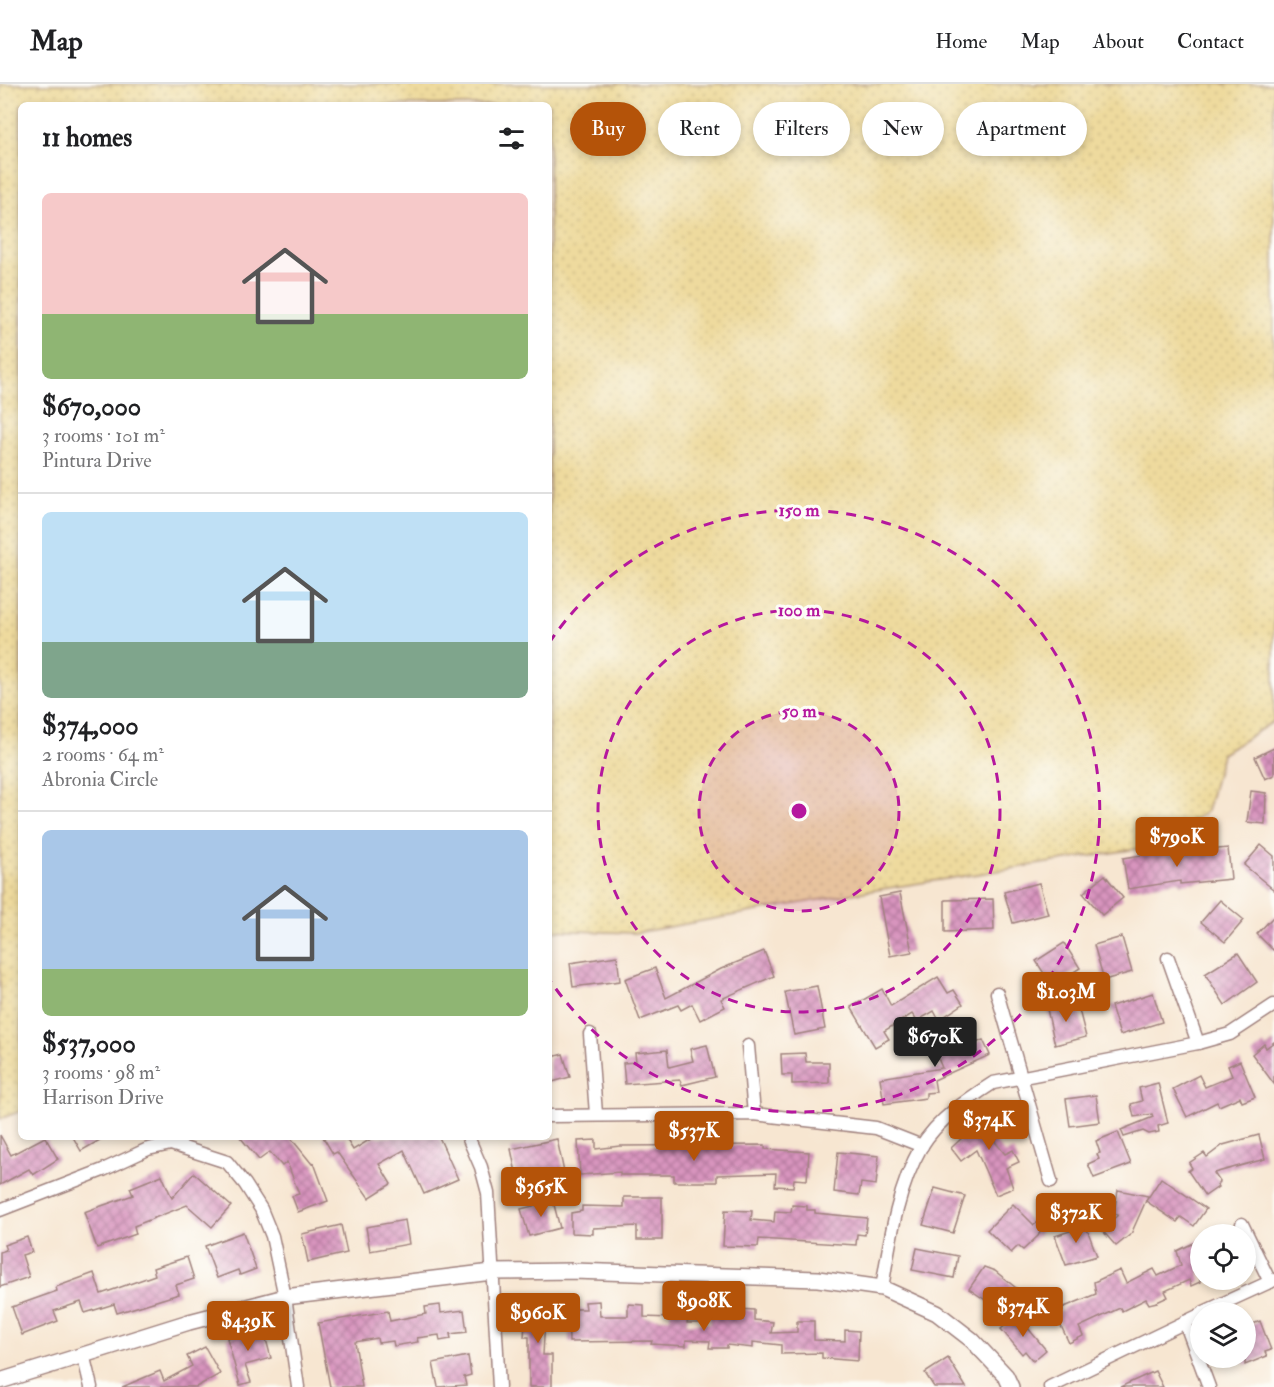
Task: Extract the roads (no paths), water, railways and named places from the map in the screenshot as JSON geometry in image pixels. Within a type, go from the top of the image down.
[{"type":"street","points":[[1168,958],[1198,1043]]},
{"type":"street","points":[[997,993],[1051,1181]]},
{"type":"street","points":[[882,1288],[894,1215],[922,1146],[942,1122],[969,1098],[993,1083],[1198,1043],[1230,1034],[1274,1005]]},
{"type":"street","points":[[590,1034],[596,1114]]},
{"type":"street","points":[[748,1046],[754,1114]]},
{"type":"street","points":[[552,1116],[754,1114],[876,1128],[922,1146]]},
{"type":"street","points":[[470,1140],[488,1192],[498,1387]]},
{"type":"street","points":[[0,1210],[103,1170],[148,1149],[171,1144],[227,1162],[261,1209],[272,1236],[285,1297],[298,1387]]},
{"type":"street","points":[[1226,1302],[1272,1281],[1256,1251]]},
{"type":"street","points":[[0,1381],[189,1322],[285,1297],[492,1272],[573,1271],[818,1279],[882,1288],[946,1320],[972,1340],[1006,1376],[1011,1387]]},
{"type":"street","points":[[1050,1387],[1190,1320]]},
{"type":"street","points":[[1185,1322],[1209,1387]]},
{"type":"street","points":[[83,1354],[91,1387]]}]
